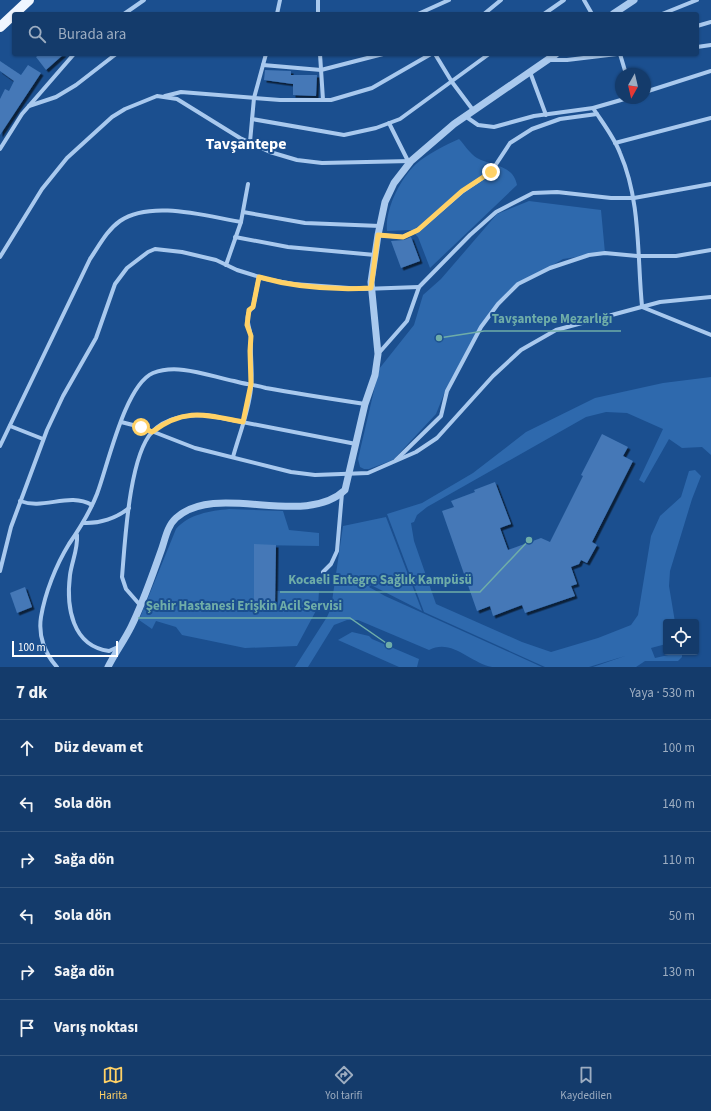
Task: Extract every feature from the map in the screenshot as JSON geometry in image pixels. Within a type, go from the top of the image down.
[{"type":"main road","points":[[16,12],[29,0]]},
{"type":"main road","points":[[0,27],[12,16]]},
{"type":"street","points":[[127,12],[144,0]]},
{"type":"street","points":[[277,12],[280,0]]},
{"type":"street","points":[[318,0],[318,12]]},
{"type":"street","points":[[422,12],[449,0]]},
{"type":"street","points":[[487,12],[502,0]]},
{"type":"street","points":[[547,12],[564,0]]},
{"type":"street","points":[[584,0],[591,12]]},
{"type":"street","points":[[616,12],[634,0]]},
{"type":"street","points":[[667,12],[697,0]]},
{"type":"street","points":[[699,25],[711,22]]},
{"type":"street","points":[[699,47],[711,45]]},
{"type":"street","points":[[0,149],[28,106],[72,56]]},
{"type":"street","points":[[28,106],[56,97],[76,85],[113,56]]},
{"type":"street","points":[[250,142],[254,98],[265,56]]},
{"type":"street","points":[[320,56],[323,100]]},
{"type":"street","points":[[263,65],[321,70],[375,56]]},
{"type":"street","points":[[164,96],[181,92],[254,98],[331,100],[372,88],[428,56]]},
{"type":"street","points":[[436,56],[452,82],[473,110]]},
{"type":"street","points":[[252,119],[344,135],[376,128],[400,119],[486,56]]},
{"type":"street","points":[[108,667],[122,644],[140,605],[168,528],[175,518],[206,504],[305,505],[330,500],[345,490],[350,474],[365,404],[375,375],[378,354],[371,288],[378,235],[385,202],[391,189],[409,161],[473,110],[553,56]]},
{"type":"street","points":[[548,60],[567,60],[600,56]]},
{"type":"street","points":[[621,56],[624,68]]},
{"type":"street","points":[[651,90],[711,71]]},
{"type":"street","points":[[530,72],[546,115]]},
{"type":"street","points":[[0,257],[42,189],[67,158],[112,117],[138,103],[157,96],[177,99],[250,142],[270,152],[297,160],[322,163],[409,161]]},
{"type":"street","points":[[465,116],[478,125],[494,127],[508,122],[593,108],[615,102]]},
{"type":"street","points":[[593,108],[620,152],[634,198],[637,216],[637,256],[642,306]]},
{"type":"street","points":[[378,235],[403,237],[418,230],[462,191],[491,172],[510,143],[532,129],[560,119],[597,114]]},
{"type":"street","points":[[615,143],[711,118]]},
{"type":"street","points":[[389,123],[409,161]]},
{"type":"street","points":[[226,265],[241,222],[248,184]]},
{"type":"street","points":[[378,354],[407,322],[419,287],[470,235],[496,212],[533,193],[557,192],[611,198],[634,198],[711,184]]},
{"type":"street","points":[[0,446],[90,260],[106,234],[119,221],[132,214],[148,210],[163,210],[241,222]]},
{"type":"street","points":[[243,212],[305,223],[380,226]]},
{"type":"street","points":[[235,237],[288,247],[375,255]]},
{"type":"street","points":[[0,571],[20,501],[43,439],[62,396],[96,338],[115,284],[127,268],[148,252],[155,249],[182,252],[216,260],[259,277],[293,284],[330,288],[419,287]]},
{"type":"street","points":[[394,462],[441,416],[448,391],[481,327],[498,304],[518,284],[550,268],[589,255],[676,256],[711,250]]},
{"type":"street","points":[[233,457],[243,422],[251,384],[251,336],[247,325],[249,310],[253,307],[259,277]]},
{"type":"street","points":[[120,422],[195,448],[301,474],[368,473],[416,452],[437,438],[493,376],[521,350],[556,330],[642,306],[672,300],[711,297]]},
{"type":"street","points":[[642,306],[711,336]]},
{"type":"street","points":[[57,667],[49,659],[44,647],[41,619],[51,583],[70,544],[77,535],[92,505],[120,422],[143,378],[155,373],[186,370],[251,384],[365,404]]},
{"type":"street","points":[[140,605],[126,589],[122,577],[130,493],[143,445],[152,432],[163,424],[181,416],[206,415],[356,444]]},
{"type":"street","points":[[10,426],[43,439]]},
{"type":"street","points":[[323,572],[331,564],[337,550],[342,493]]},
{"type":"street","points":[[20,501],[38,505],[56,501],[78,500],[92,505]]},
{"type":"street","points":[[83,523],[103,521],[124,512],[129,508]]},
{"type":"street","points":[[77,535],[70,586],[70,609],[73,623],[78,633],[92,646],[109,651],[122,644]]},
{"type":"shaded area","points":[[459,139],[477,158],[506,169],[515,178],[517,185],[430,268],[418,237],[411,230],[387,231],[388,213],[399,186],[410,170],[425,157]]},
{"type":"shaded area","points":[[529,201],[601,210],[605,253],[563,259],[514,288],[497,303],[469,348],[444,394],[436,414],[393,460],[369,469],[360,467],[358,459],[379,369],[414,325],[423,295],[441,279],[497,214]]},
{"type":"shaded area","points":[[711,377],[711,455],[702,447],[682,448],[669,439],[644,483],[639,480],[663,429],[627,413],[606,412],[586,417],[427,507],[417,515],[414,522],[411,523],[414,541],[436,604],[522,642],[551,652],[598,638],[631,625],[638,615],[651,536],[660,516],[681,497],[689,471],[695,470],[701,476],[692,499],[670,571],[669,586],[674,619],[663,619],[663,645],[651,648],[655,658],[668,655],[682,655],[678,661],[645,661],[636,667],[593,667],[625,656],[589,667],[545,667],[424,612],[387,514],[422,503],[473,473],[526,432],[595,398],[663,383]]},
{"type":"shaded area","points":[[229,509],[283,511],[289,530],[319,533],[319,546],[254,545],[254,603],[275,604],[276,591],[319,591],[318,607],[297,646],[245,648],[182,635],[176,627],[156,621],[152,629],[139,620],[176,529],[187,520],[200,514]]},
{"type":"shaded area","points":[[386,517],[422,611],[371,585],[369,587],[385,596],[542,667],[492,667],[484,665],[453,649],[437,647],[429,650],[358,620],[347,620],[334,625],[308,667],[295,667],[327,617],[331,608],[343,526]]},
{"type":"shaded area","points":[[352,632],[369,636],[372,639],[419,659],[417,667],[399,667],[338,640]]},
{"type":"building","points":[[37,56],[62,56],[46,70],[36,57]]},
{"type":"building","points":[[0,61],[21,75],[28,65],[41,73],[0,135],[0,99],[5,89],[9,91],[14,81],[0,71]]},
{"type":"building","points":[[265,70],[291,71],[291,75],[317,75],[316,96],[293,95],[293,84],[264,80]]},
{"type":"building","points":[[411,237],[420,261],[401,268],[391,241],[404,240]]},
{"type":"building","points":[[602,434],[628,447],[623,456],[633,461],[592,542],[597,545],[587,563],[581,560],[579,564],[571,567],[577,584],[571,586],[575,596],[525,613],[522,605],[493,616],[490,606],[477,611],[442,511],[454,507],[451,501],[475,492],[474,490],[495,482],[511,524],[500,528],[508,550],[541,538],[550,542]]},
{"type":"building","points":[[254,544],[276,545],[275,604],[254,603]]},
{"type":"building","points":[[25,587],[32,607],[17,613],[10,593]]},
{"type":"place","name":"Tavşantepe Mezarlığı","points":[[439,338]]},
{"type":"place","name":"Kocaeli Entegre Sağlık Kampüsü","points":[[529,540]]},
{"type":"place","name":"Şehir Hastanesi Erişkin Acil Servisi","points":[[389,645]]},
{"type":"district","name":"Tavşantepe","points":[[246,143]]},
{"type":"route","points":[[141,427],[152,432],[171,419],[181,416],[194,415],[206,415],[243,422],[250,396],[252,368],[250,351],[251,336],[247,325],[249,310],[253,307],[259,277],[293,284],[330,288],[371,288],[378,235],[403,237],[418,230],[462,191],[491,172]]}]
